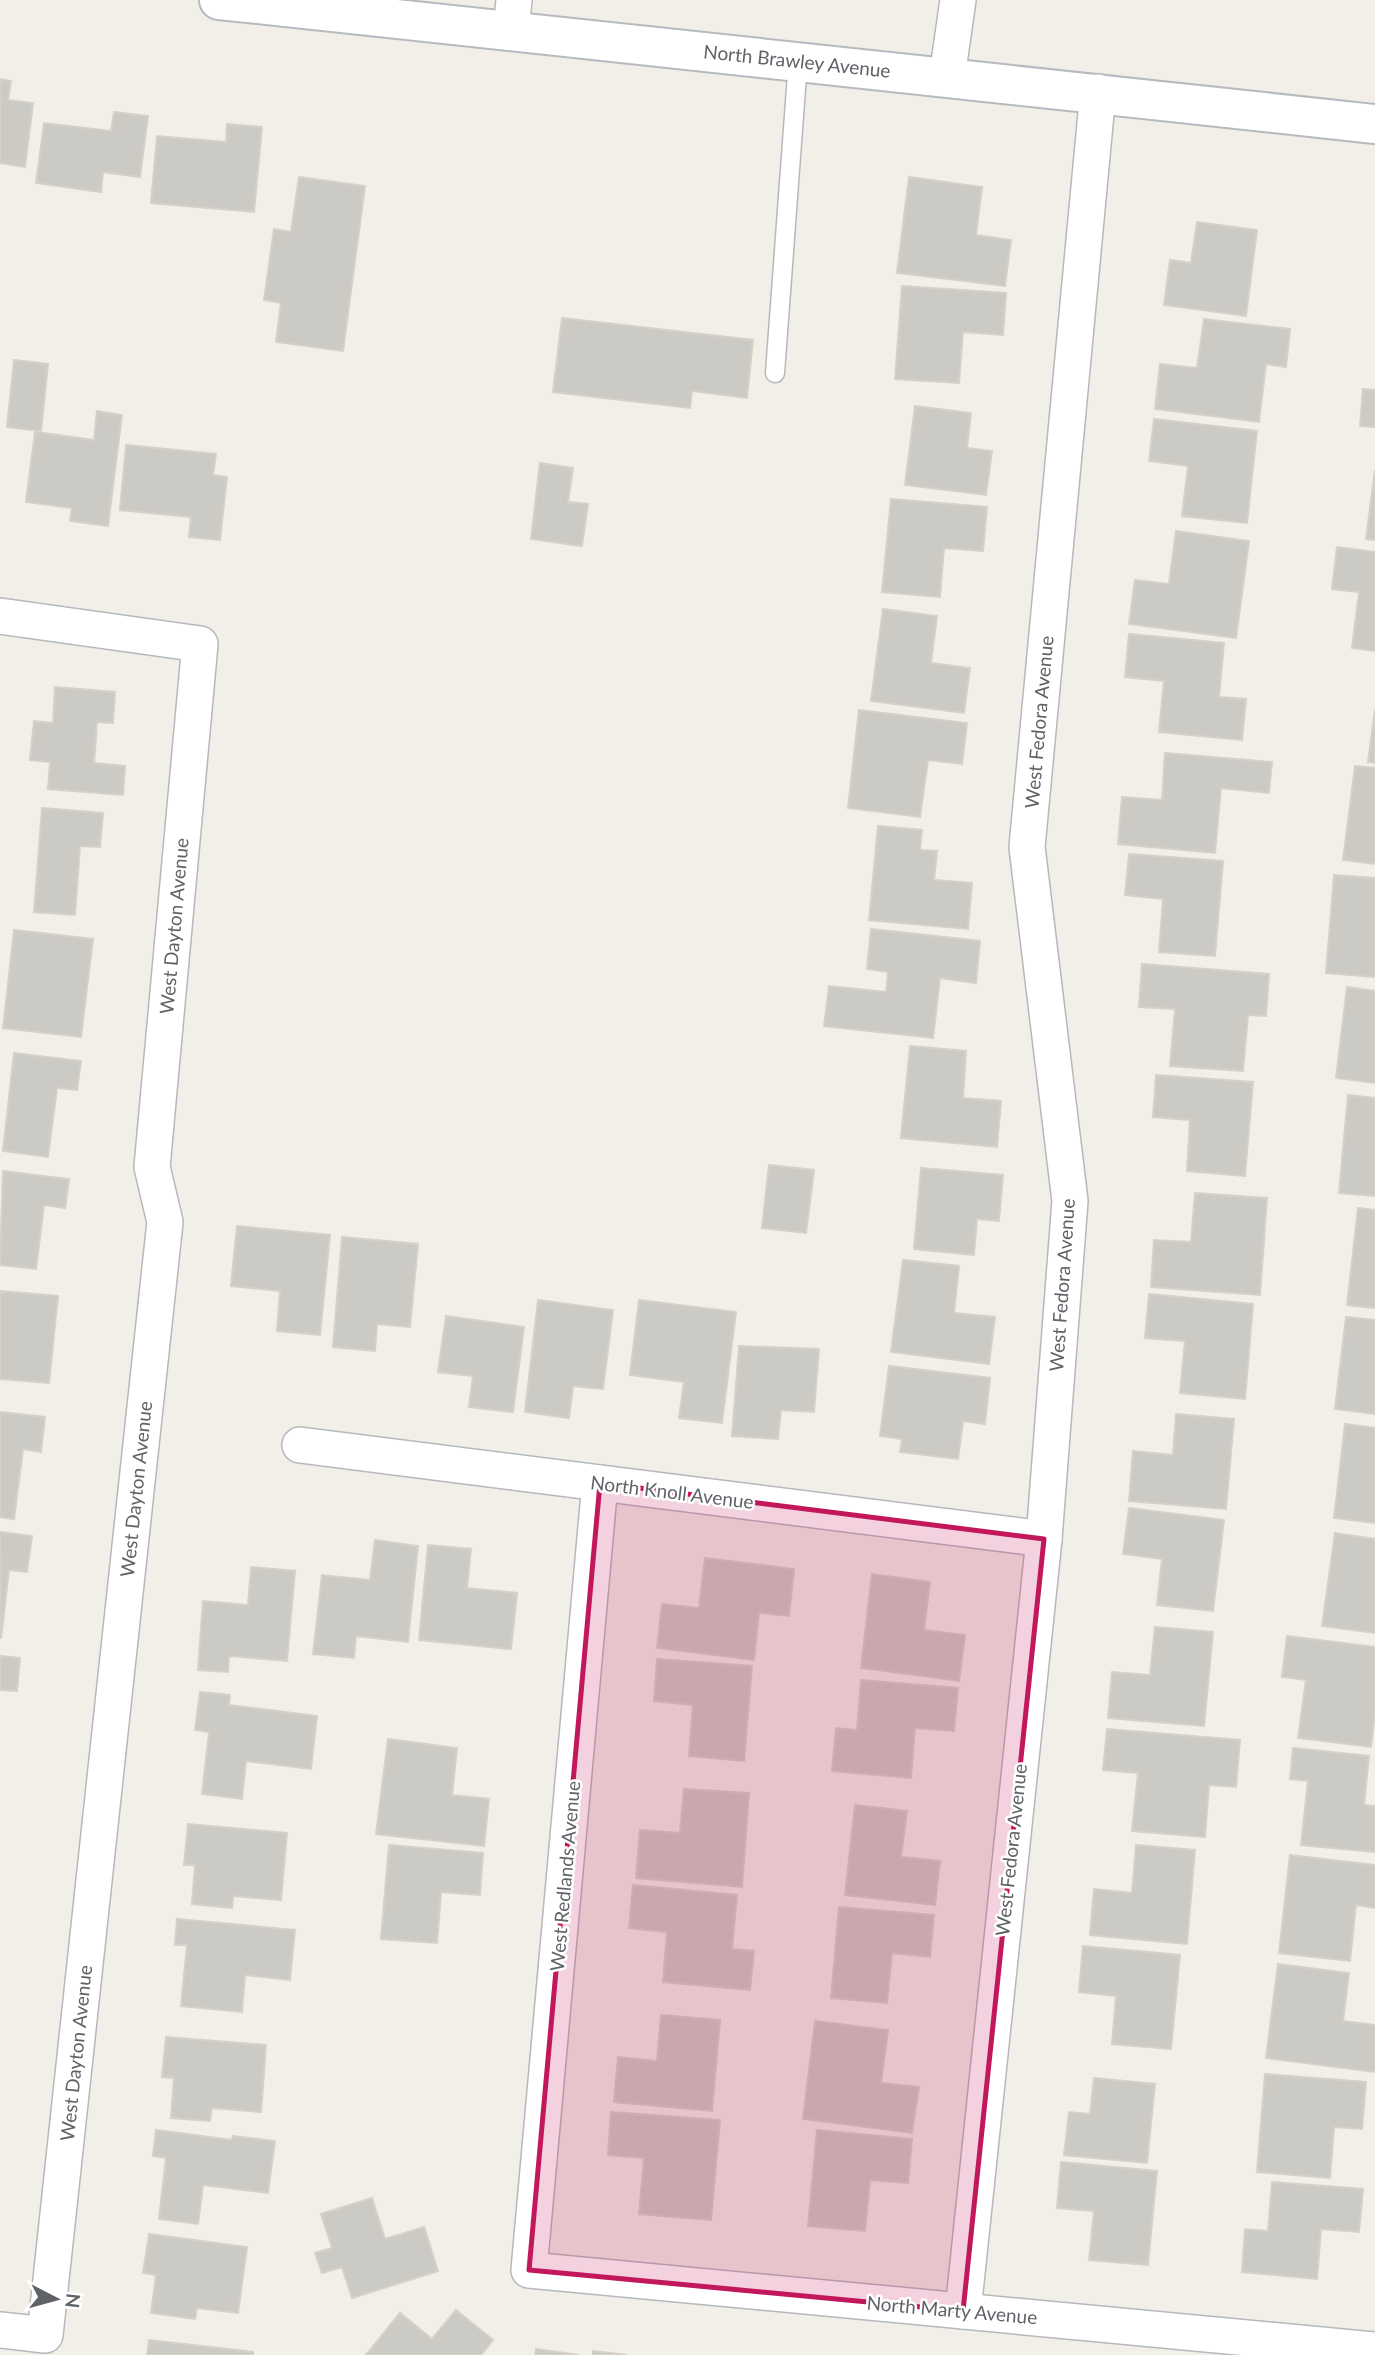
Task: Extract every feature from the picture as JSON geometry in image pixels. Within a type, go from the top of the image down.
[{"type":"street","name":"North Brawley Avenue","points":[[219,0],[512,15],[798,61],[1375,124]]},
{"type":"street","points":[[947,77],[958,0]]},
{"type":"street","name":"West Fedora Avenue","points":[[962,2311],[1044,1539],[1070,1201],[1027,848],[1098,92]]},
{"type":"street","name":"West Dayton Avenue","points":[[0,616],[200,644],[152,1167],[165,1222],[45,2335],[0,2330]]},
{"type":"street","name":"North Knoll Avenue","points":[[300,1445],[1044,1539]]},
{"type":"street","name":"West Redlands Avenue","points":[[529,2270],[600,1483]]},
{"type":"street","name":"North Marty Avenue","points":[[529,2270],[1375,2350]]},
{"type":"lane","points":[[775,373],[798,61]]},
{"type":"highlighted area","points":[[600,1483],[1044,1539],[963,2311],[529,2270]]},
{"type":"building","points":[[0,79],[11,81],[8,100],[33,103],[25,167],[0,163]]},
{"type":"building","points":[[114,112],[148,116],[140,177],[103,172],[101,192],[36,183],[44,123],[111,131]]},
{"type":"building","points":[[227,124],[262,127],[254,212],[151,203],[157,136],[226,142]]},
{"type":"building","points":[[299,177],[365,186],[343,351],[276,342],[281,303],[264,300],[274,229],[291,232]]},
{"type":"building","points":[[909,177],[982,187],[976,235],[1011,240],[1005,286],[897,273]]},
{"type":"building","points":[[1197,222],[1257,230],[1246,316],[1164,305],[1170,260],[1191,263]]},
{"type":"building","points":[[902,286],[1006,293],[1003,335],[963,332],[959,383],[895,379]]},
{"type":"building","points":[[562,318],[753,340],[747,398],[692,391],[690,408],[553,392]]},
{"type":"building","points":[[1204,319],[1290,329],[1286,367],[1266,364],[1259,422],[1155,409],[1160,364],[1197,368]]},
{"type":"building","points":[[14,360],[48,364],[41,431],[7,427]]},
{"type":"building","points":[[1363,389],[1375,390],[1375,427],[1360,426]]},
{"type":"building","points":[[915,406],[971,413],[967,448],[992,451],[986,495],[905,485]]},
{"type":"building","points":[[97,411],[122,415],[108,526],[70,521],[72,508],[26,502],[35,432],[94,440]]},
{"type":"building","points":[[1154,419],[1257,431],[1247,523],[1182,516],[1188,466],[1149,461]]},
{"type":"building","points":[[126,445],[216,454],[213,475],[227,477],[220,540],[189,537],[191,517],[120,510]]},
{"type":"building","points":[[540,463],[573,468],[568,502],[588,504],[582,546],[531,539]]},
{"type":"building","points":[[1375,470],[1375,540],[1366,539]]},
{"type":"building","points":[[891,499],[987,507],[983,551],[944,548],[940,597],[882,592]]},
{"type":"building","points":[[1176,531],[1249,541],[1236,638],[1129,624],[1135,580],[1169,584]]},
{"type":"building","points":[[1337,547],[1375,552],[1375,651],[1352,648],[1359,592],[1332,589]]},
{"type":"building","points":[[883,609],[937,616],[931,663],[970,668],[964,713],[871,701]]},
{"type":"building","points":[[1129,634],[1224,643],[1219,697],[1246,699],[1242,740],[1159,732],[1164,681],[1125,677]]},
{"type":"building","points":[[55,687],[115,692],[113,723],[97,722],[94,763],[125,766],[123,795],[48,789],[50,762],[30,760],[34,721],[53,723]]},
{"type":"building","points":[[1375,709],[1375,763],[1368,762]]},
{"type":"building","points":[[859,710],[967,723],[962,764],[928,760],[920,817],[848,808]]},
{"type":"building","points":[[1165,753],[1272,762],[1269,793],[1221,788],[1215,853],[1118,844],[1122,797],[1162,800]]},
{"type":"building","points":[[1355,766],[1375,768],[1375,864],[1343,860]]},
{"type":"building","points":[[42,808],[103,813],[100,847],[80,846],[75,915],[34,912]]},
{"type":"building","points":[[878,826],[922,830],[920,850],[937,851],[934,880],[972,883],[968,929],[869,920]]},
{"type":"building","points":[[1129,854],[1223,861],[1215,956],[1159,952],[1163,899],[1125,895]]},
{"type":"building","points":[[1334,875],[1375,878],[1375,977],[1326,973]]},
{"type":"building","points":[[871,929],[980,941],[976,983],[940,978],[933,1038],[824,1026],[829,986],[886,992],[888,972],[867,969]]},
{"type":"building","points":[[14,930],[93,939],[81,1037],[3,1028]]},
{"type":"building","points":[[1142,964],[1269,974],[1266,1016],[1248,1015],[1243,1071],[1170,1066],[1175,1009],[1139,1007]]},
{"type":"building","points":[[1347,987],[1375,991],[1375,1083],[1336,1078]]},
{"type":"building","points":[[910,1046],[966,1051],[963,1098],[1001,1101],[997,1147],[901,1138]]},
{"type":"building","points":[[14,1053],[81,1061],[77,1090],[57,1088],[48,1157],[3,1151]]},
{"type":"building","points":[[1156,1075],[1253,1082],[1245,1176],[1187,1171],[1190,1120],[1153,1117]]},
{"type":"building","points":[[1348,1095],[1375,1098],[1375,1196],[1339,1193]]},
{"type":"building","points":[[769,1165],[814,1170],[806,1233],[762,1228]]},
{"type":"building","points":[[921,1168],[1003,1175],[999,1221],[977,1219],[974,1255],[914,1249]]},
{"type":"building","points":[[3,1171],[69,1179],[65,1208],[44,1205],[36,1269],[0,1265]]},
{"type":"building","points":[[1195,1193],[1267,1198],[1260,1295],[1151,1287],[1154,1240],[1191,1242]]},
{"type":"building","points":[[1358,1208],[1375,1210],[1375,1308],[1347,1305]]},
{"type":"building","points":[[237,1226],[330,1235],[320,1335],[277,1331],[280,1291],[231,1286]]},
{"type":"building","points":[[342,1237],[418,1244],[410,1327],[377,1324],[375,1351],[333,1347]]},
{"type":"building","points":[[903,1260],[959,1266],[954,1313],[995,1317],[989,1364],[891,1352]]},
{"type":"building","points":[[0,1291],[58,1296],[49,1383],[0,1379]]},
{"type":"building","points":[[1149,1294],[1253,1304],[1245,1399],[1180,1393],[1185,1341],[1145,1338]]},
{"type":"building","points":[[538,1300],[613,1310],[603,1389],[573,1386],[569,1418],[525,1412]]},
{"type":"building","points":[[639,1300],[736,1312],[722,1423],[679,1418],[684,1382],[630,1375]]},
{"type":"building","points":[[446,1316],[524,1327],[513,1412],[469,1407],[473,1376],[438,1372]]},
{"type":"building","points":[[1346,1317],[1375,1320],[1375,1414],[1335,1409]]},
{"type":"building","points":[[739,1346],[819,1349],[814,1412],[781,1410],[778,1439],[732,1436]]},
{"type":"building","points":[[889,1366],[990,1378],[985,1424],[963,1421],[958,1459],[900,1452],[902,1439],[880,1436]]},
{"type":"building","points":[[0,1412],[45,1417],[41,1452],[23,1449],[14,1519],[0,1517]]},
{"type":"building","points":[[1176,1414],[1234,1419],[1226,1509],[1129,1501],[1133,1451],[1173,1455]]},
{"type":"building","points":[[1345,1424],[1375,1428],[1375,1523],[1334,1518]]},
{"type":"building","points":[[1129,1508],[1224,1520],[1213,1611],[1157,1605],[1162,1559],[1123,1554]]},
{"type":"building","points":[[0,1532],[32,1536],[27,1572],[9,1570],[1,1639]]},
{"type":"building","points":[[1335,1533],[1375,1539],[1375,1633],[1322,1626]]},
{"type":"building","points":[[375,1540],[418,1546],[408,1642],[356,1636],[354,1658],[313,1654],[322,1575],[370,1580]]},
{"type":"building","points":[[428,1545],[471,1549],[467,1588],[517,1593],[511,1649],[419,1640]]},
{"type":"building","points":[[705,1558],[794,1569],[789,1616],[759,1613],[754,1660],[657,1648],[662,1604],[699,1608]]},
{"type":"building","points":[[251,1567],[295,1571],[287,1661],[229,1656],[228,1672],[198,1670],[203,1601],[248,1605]]},
{"type":"building","points":[[872,1574],[930,1582],[924,1630],[965,1635],[959,1681],[861,1668]]},
{"type":"building","points":[[1155,1627],[1213,1632],[1204,1726],[1108,1718],[1112,1672],[1150,1675]]},
{"type":"building","points":[[1287,1636],[1375,1647],[1375,1714],[1371,1747],[1298,1738],[1306,1680],[1282,1677]]},
{"type":"building","points":[[0,1656],[20,1658],[17,1691],[0,1690]]},
{"type":"building","points":[[657,1659],[752,1666],[744,1761],[689,1756],[693,1705],[654,1701]]},
{"type":"building","points":[[861,1680],[958,1688],[954,1731],[915,1728],[911,1778],[832,1771],[836,1728],[857,1730]]},
{"type":"building","points":[[200,1692],[230,1695],[229,1705],[317,1716],[311,1769],[246,1761],[242,1799],[202,1794],[209,1732],[195,1730]]},
{"type":"building","points":[[1107,1729],[1240,1740],[1236,1787],[1209,1785],[1205,1837],[1132,1831],[1138,1773],[1103,1770]]},
{"type":"building","points":[[388,1739],[457,1748],[452,1795],[489,1799],[484,1846],[376,1834]]},
{"type":"building","points":[[1293,1748],[1369,1756],[1364,1805],[1375,1806],[1375,1852],[1301,1845],[1308,1781],[1290,1779]]},
{"type":"building","points":[[684,1789],[749,1793],[742,1887],[636,1878],[640,1830],[680,1833]]},
{"type":"building","points":[[855,1805],[907,1811],[901,1857],[940,1861],[935,1905],[845,1895]]},
{"type":"building","points":[[188,1824],[287,1833],[281,1900],[233,1896],[232,1908],[192,1904],[195,1865],[184,1865]]},
{"type":"building","points":[[389,1845],[483,1853],[480,1895],[441,1892],[437,1943],[381,1939]]},
{"type":"building","points":[[1136,1845],[1195,1850],[1187,1944],[1090,1935],[1094,1889],[1132,1893]]},
{"type":"building","points":[[1290,1855],[1375,1865],[1375,1908],[1356,1905],[1350,1961],[1279,1953]]},
{"type":"building","points":[[633,1885],[737,1895],[732,1949],[754,1951],[750,1990],[663,1982],[667,1932],[629,1928]]},
{"type":"building","points":[[839,1907],[934,1915],[930,1957],[892,1953],[887,2003],[831,1998]]},
{"type":"building","points":[[177,1919],[295,1930],[290,1980],[245,1975],[242,2012],[181,2006],[187,1945],[175,1945]]},
{"type":"building","points":[[1083,1946],[1180,1955],[1171,2049],[1112,2044],[1116,1996],[1079,1992]]},
{"type":"building","points":[[1278,1964],[1349,1973],[1343,2021],[1375,2025],[1375,2072],[1266,2058]]},
{"type":"building","points":[[661,2015],[720,2020],[712,2111],[614,2102],[618,2057],[657,2061]]},
{"type":"building","points":[[815,2021],[888,2030],[881,2083],[919,2087],[912,2133],[803,2119]]},
{"type":"building","points":[[166,2037],[266,2045],[261,2112],[212,2108],[210,2121],[171,2118],[174,2078],[162,2077]]},
{"type":"building","points":[[1265,2074],[1366,2082],[1362,2129],[1334,2127],[1330,2178],[1257,2172]]},
{"type":"building","points":[[1094,2078],[1155,2084],[1147,2163],[1064,2155],[1069,2112],[1090,2114]]},
{"type":"building","points":[[611,2112],[720,2120],[711,2220],[639,2214],[644,2158],[608,2155]]},
{"type":"building","points":[[156,2130],[232,2140],[233,2136],[275,2141],[268,2193],[203,2185],[198,2224],[159,2219],[166,2158],[153,2156]]},
{"type":"building","points":[[817,2130],[912,2139],[908,2183],[870,2180],[865,2231],[808,2226]]},
{"type":"building","points":[[1061,2162],[1157,2171],[1148,2265],[1089,2260],[1094,2211],[1057,2208]]},
{"type":"building","points":[[1272,2182],[1363,2189],[1359,2232],[1321,2229],[1317,2279],[1242,2272],[1245,2229],[1268,2231]]},
{"type":"building","points":[[372,2198],[385,2239],[424,2227],[438,2271],[352,2298],[342,2267],[322,2273],[315,2253],[332,2248],[321,2214]]},
{"type":"building","points":[[149,2234],[247,2247],[238,2313],[197,2308],[195,2319],[151,2313],[156,2275],[143,2273]]},
{"type":"building","points":[[456,2310],[493,2340],[481,2355],[366,2355],[400,2313],[432,2339]]},
{"type":"building","points":[[149,2340],[253,2352],[253,2355],[147,2355]]},
{"type":"building","points":[[536,2349],[579,2355],[535,2355]]},
{"type":"building","points":[[593,2351],[627,2355],[593,2355]]}]
